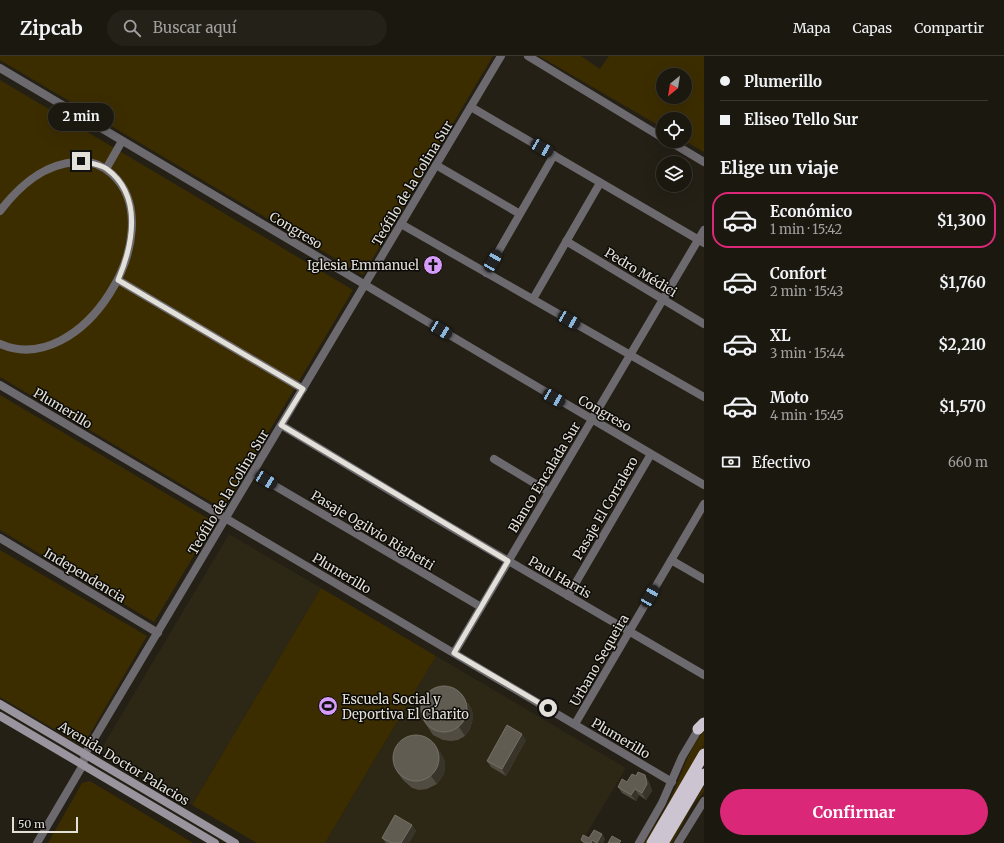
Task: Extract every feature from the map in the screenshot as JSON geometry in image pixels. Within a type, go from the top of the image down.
[{"type":"highway","points":[[652,843],[704,754]]},
{"type":"highway","points":[[663,843],[704,774]]},
{"type":"highway","points":[[692,794],[704,780]]},
{"type":"main road","name":"Avenida Doctor Palacios","points":[[0,704],[235,843]]},
{"type":"main road","name":"Avenida Doctor Palacios","points":[[0,716],[215,843]]},
{"type":"street","name":"Teófilo de la Colina Sur","points":[[85,754],[501,56]]},
{"type":"street","points":[[528,56],[656,134]]},
{"type":"street","name":"Congreso","points":[[0,68],[704,485]]},
{"type":"street","points":[[471,107],[701,241]]},
{"type":"street","points":[[106,168],[122,141]]},
{"type":"street","points":[[680,148],[704,162]]},
{"type":"street","points":[[486,273],[554,155]]},
{"type":"street","points":[[0,210],[29,180],[40,172],[67,162],[81,161],[106,168],[116,178],[124,189],[129,201],[132,229],[123,268],[118,280],[105,302],[90,319],[64,339],[43,348],[32,350],[11,349],[0,345]]},
{"type":"street","points":[[436,165],[520,214]]},
{"type":"street","points":[[533,299],[600,182]]},
{"type":"street","points":[[401,224],[704,397]]},
{"type":"street","name":"Blanco Encalada Sur","points":[[454,653],[630,355],[701,241],[704,230]]},
{"type":"street","name":"Pedro Médici","points":[[566,241],[704,324]]},
{"type":"street","points":[[118,280],[303,389]]},
{"type":"street","name":"Plumerillo","points":[[0,385],[672,782]]},
{"type":"street","name":"Paul Harris","points":[[281,425],[508,561],[704,675]]},
{"type":"street","name":"Pasaje El Corralero","points":[[568,596],[651,454]]},
{"type":"street","points":[[494,459],[549,492]]},
{"type":"street","name":"Pasaje Ogilvio Righetti","points":[[253,473],[481,607]]},
{"type":"street","name":"Urbano Sequeira","points":[[575,724],[704,504]]},
{"type":"street","name":"Independencia","points":[[0,538],[158,632]]},
{"type":"street","points":[[671,560],[704,579]]},
{"type":"street","points":[[639,843],[662,803],[682,757],[704,719]]},
{"type":"street","points":[[37,843],[83,765],[85,754]]},
{"type":"street","points":[[678,843],[704,801]]},
{"type":"shaded area","points":[[0,56],[493,56],[363,275],[0,60]]},
{"type":"shaded area","points":[[539,56],[581,56],[600,69],[609,56],[704,56],[704,152],[692,145],[692,112],[656,112],[656,124]]},
{"type":"shaded area","points":[[0,80],[353,290],[223,509],[0,377]]},
{"type":"shaded area","points":[[0,395],[214,522],[154,622],[0,530]]},
{"type":"shaded area","points":[[229,534],[321,588],[192,805],[104,753],[103,746]]},
{"type":"shaded area","points":[[0,550],[147,636],[83,746],[0,697]]},
{"type":"shaded area","name":"Escuela Social y Deportiva El Charito","points":[[321,588],[436,656],[325,843],[257,843],[192,805]]},
{"type":"shaded area","points":[[436,656],[626,768],[581,843],[325,843]]},
{"type":"shaded area","points":[[704,731],[704,745],[646,843],[644,843],[668,803],[693,747]]},
{"type":"shaded area","points":[[90,781],[193,843],[48,843],[82,783]]},
{"type":"shaded area","points":[[704,786],[704,792],[693,805],[672,843],[669,843]]},
{"type":"building","points":[[439,686],[449,686],[457,690],[463,696],[467,704],[467,714],[463,722],[457,728],[449,732],[439,732],[431,728],[425,722],[421,714],[421,704],[425,696],[431,690]]},
{"type":"building","points":[[507,725],[522,734],[502,769],[487,761]]},
{"type":"building","points":[[411,735],[421,735],[429,739],[435,745],[439,753],[439,763],[435,771],[429,777],[421,781],[411,781],[403,777],[397,771],[393,763],[393,753],[397,745],[403,739]]},
{"type":"building","points":[[638,772],[645,775],[647,784],[642,793],[635,789],[631,795],[618,787],[622,779],[627,782],[632,774],[636,776]]},
{"type":"building","points":[[395,815],[412,825],[401,843],[392,843],[382,838]]},
{"type":"building","points":[[594,830],[602,834],[597,843],[592,840],[591,843],[586,843],[581,840],[583,835],[589,838]]},
{"type":"building","points":[[612,836],[621,841],[619,843],[608,843]]},
{"type":"place","name":"Iglesia Emmanuel","points":[[433,265]]},
{"type":"place","name":"Escuela Social y Deportiva El Charito","points":[[328,706]]},
{"type":"route","points":[[81,161],[106,168],[124,189],[129,201],[132,229],[127,256],[118,280],[303,389],[281,425],[508,561],[454,653],[548,708]]}]
